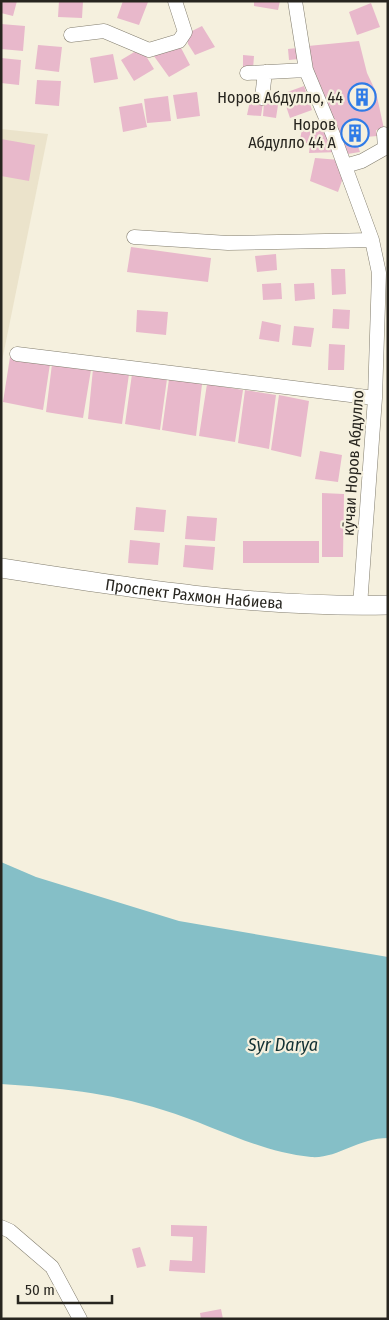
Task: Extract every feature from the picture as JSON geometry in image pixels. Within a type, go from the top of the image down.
[{"type":"main road","name":"Проспект Рахмон Набиева","points":[[1,568],[224,600],[301,605],[388,605]]},
{"type":"main road","name":"Проспект Рахмон Набиева","points":[[1,578],[225,608],[299,614],[388,615]]},
{"type":"street","points":[[71,35],[104,31],[119,35],[149,50],[179,41],[185,32],[175,1]]},
{"type":"street","name":"кӯчаи Норов Абдулло","points":[[295,1],[306,70],[345,166],[372,240],[379,273],[379,322],[375,398],[360,606]]},
{"type":"street","points":[[247,73],[306,70]]},
{"type":"street","points":[[262,98],[265,72]]},
{"type":"street","points":[[345,166],[362,161],[385,148],[384,134],[388,136]]},
{"type":"street","points":[[134,237],[228,243],[372,240]]},
{"type":"street","points":[[379,322],[388,309]]},
{"type":"street","points":[[17,354],[375,398]]},
{"type":"street","points":[[1,1227],[10,1230],[52,1267],[80,1319]]},
{"type":"shaded area","points":[[1,129],[48,134],[1,366]]},
{"type":"water","name":"Syr Darya","points":[[1,862],[36,877],[179,921],[388,957],[388,1138],[367,1141],[330,1155],[311,1157],[273,1150],[182,1116],[122,1099],[63,1089],[1,1084]]},
{"type":"building","points":[[1,1],[17,1],[13,16],[1,13]]},
{"type":"building","points":[[59,1],[83,1],[82,18],[58,17]]},
{"type":"building","points":[[123,1],[148,2],[139,25],[117,18]]},
{"type":"building","points":[[254,1],[280,1],[278,10],[254,6]]},
{"type":"building","points":[[371,3],[380,27],[357,35],[349,12]]},
{"type":"building","points":[[1,24],[25,26],[23,51],[1,49]]},
{"type":"building","points":[[202,26],[215,47],[195,55],[188,44],[186,34]]},
{"type":"building","points":[[359,41],[367,73],[376,92],[384,129],[376,130],[377,136],[355,138],[360,152],[341,155],[317,87],[308,46]]},
{"type":"building","points":[[38,45],[62,47],[59,72],[35,69]]},
{"type":"building","points":[[180,46],[190,65],[169,77],[151,52]]},
{"type":"building","points":[[141,48],[154,69],[134,81],[121,60]]},
{"type":"building","points":[[297,48],[299,59],[289,60],[288,49]]},
{"type":"building","points":[[113,54],[118,79],[94,83],[90,58]]},
{"type":"building","points":[[243,55],[254,56],[253,69],[243,69]]},
{"type":"building","points":[[1,58],[21,60],[19,85],[1,83]]},
{"type":"building","points":[[37,80],[61,81],[59,106],[35,104]]},
{"type":"building","points":[[304,86],[312,110],[290,118],[282,94]]},
{"type":"building","points":[[197,92],[200,116],[177,119],[173,95]]},
{"type":"building","points":[[168,96],[171,121],[147,123],[144,99]]},
{"type":"building","points":[[250,101],[263,103],[261,116],[247,115]]},
{"type":"building","points":[[142,103],[147,127],[123,132],[119,107]]},
{"type":"building","points":[[264,103],[278,105],[276,118],[263,116]]},
{"type":"building","points":[[303,123],[330,127],[339,152],[309,153],[310,145],[300,140]]},
{"type":"building","points":[[1,139],[35,145],[29,181],[1,176]]},
{"type":"building","points":[[315,158],[340,160],[344,175],[338,192],[310,181]]},
{"type":"building","points":[[131,247],[211,258],[208,282],[127,272]]},
{"type":"building","points":[[276,254],[277,270],[257,272],[255,256]]},
{"type":"building","points":[[331,269],[345,269],[346,294],[332,295]]},
{"type":"building","points":[[281,283],[282,299],[263,300],[262,284]]},
{"type":"building","points":[[314,283],[315,299],[295,301],[294,284]]},
{"type":"building","points":[[333,309],[350,310],[349,329],[332,328]]},
{"type":"building","points":[[137,310],[168,312],[166,335],[136,332]]},
{"type":"building","points":[[262,321],[281,325],[279,342],[259,339]]},
{"type":"building","points":[[294,326],[314,328],[311,347],[292,345]]},
{"type":"building","points":[[329,344],[345,345],[344,370],[328,370]]},
{"type":"building","points":[[10,357],[50,364],[43,410],[3,402]]},
{"type":"building","points":[[52,364],[91,370],[83,418],[46,412]]},
{"type":"building","points":[[93,369],[129,374],[122,424],[88,419]]},
{"type":"building","points":[[132,374],[167,379],[160,430],[125,424]]},
{"type":"building","points":[[169,379],[202,384],[196,436],[162,430]]},
{"type":"building","points":[[207,384],[243,390],[235,442],[199,436]]},
{"type":"building","points":[[245,390],[276,395],[269,449],[238,443]]},
{"type":"building","points":[[279,395],[309,401],[301,457],[271,450]]},
{"type":"building","points":[[320,451],[342,455],[338,482],[315,479]]},
{"type":"building","points":[[322,493],[344,494],[343,557],[322,557]]},
{"type":"building","points":[[136,507],[166,510],[164,532],[134,530]]},
{"type":"building","points":[[187,516],[217,518],[215,541],[185,539]]},
{"type":"building","points":[[130,540],[160,543],[158,565],[128,563]]},
{"type":"building","points":[[243,541],[319,541],[319,563],[243,563]]},
{"type":"building","points":[[185,545],[215,547],[213,570],[183,567]]},
{"type":"building","points":[[171,1225],[207,1226],[205,1273],[169,1271],[170,1260],[192,1261],[193,1237],[171,1236]]},
{"type":"building","points":[[140,1247],[146,1266],[137,1268],[132,1249]]},
{"type":"building","points":[[221,1309],[223,1319],[201,1319],[200,1313]]},
{"type":"place","name":"Норов Абдулло, 44","points":[[362,97]]},
{"type":"place","name":"Норов Абдулло 44 А","points":[[355,133]]}]
